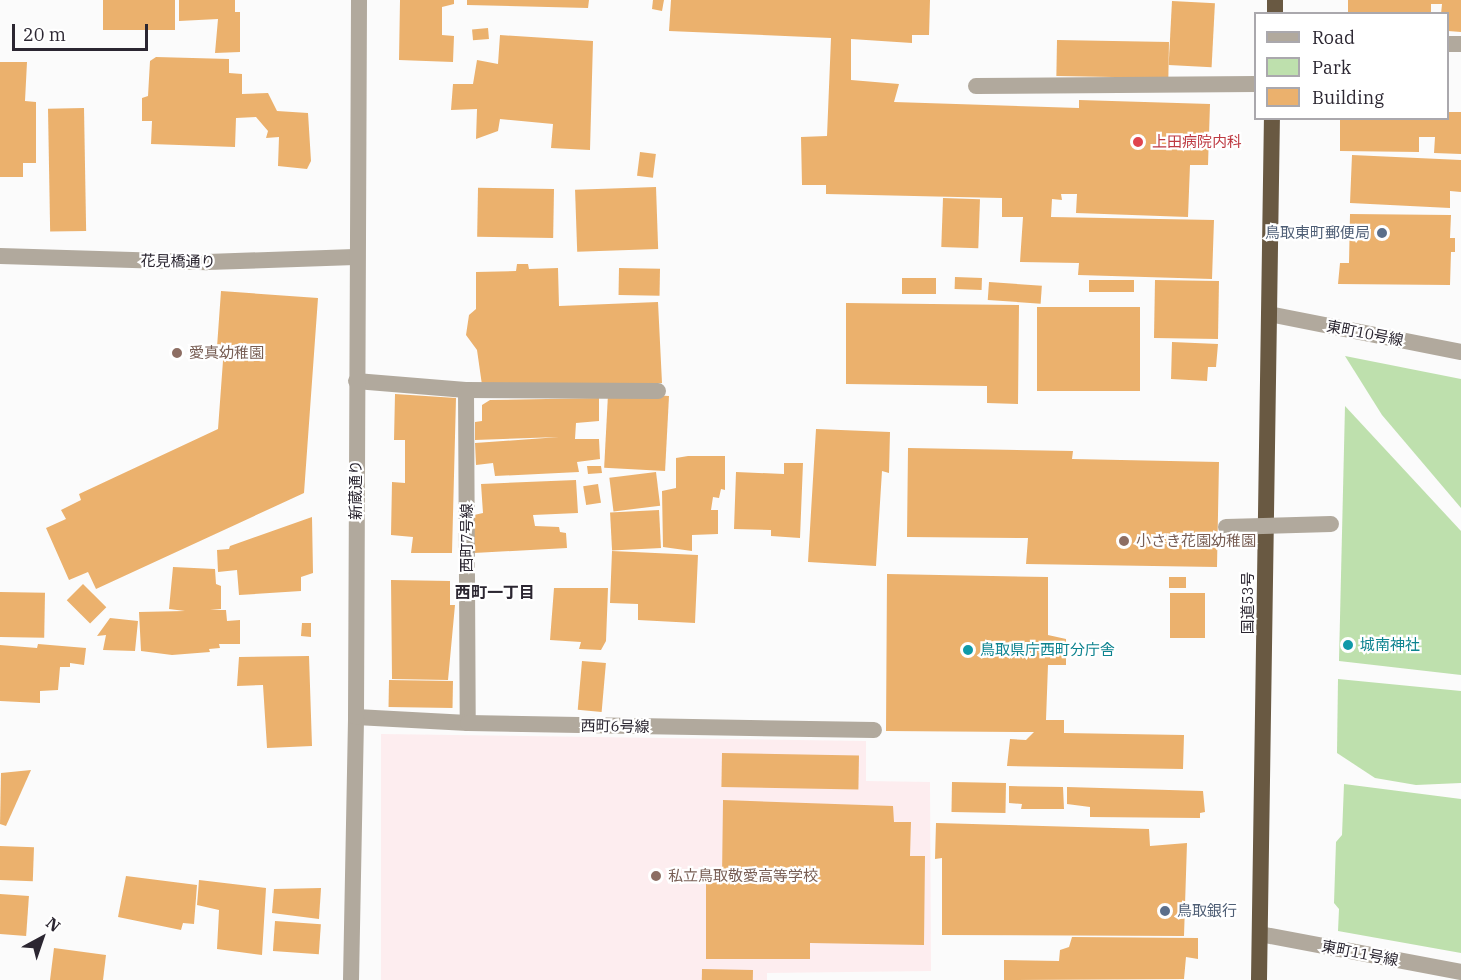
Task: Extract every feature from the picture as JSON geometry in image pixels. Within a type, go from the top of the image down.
[{"type":"highway","name":"国道53号","points":[[1259,980],[1265,781],[1272,120]]},
{"type":"street","name":"新蔵通り","points":[[351,980],[356,717],[356,257],[359,0]]},
{"type":"street","points":[[976,86],[1254,84]]},
{"type":"street","name":"花見橋通り","points":[[0,256],[207,262],[356,257]]},
{"type":"street","name":"東町10号線","points":[[1269,314],[1461,352]]},
{"type":"street","points":[[356,381],[466,390],[658,391]]},
{"type":"street","name":"西町7号線","points":[[466,390],[468,723]]},
{"type":"street","points":[[1226,527],[1331,524]]},
{"type":"street","name":"西町6号線","points":[[356,717],[468,723],[874,730]]},
{"type":"street","name":"東町11号線","points":[[1260,934],[1461,972]]},
{"type":"shaded area","name":"私立鳥取敬愛高等学校","points":[[381,734],[866,741],[866,781],[930,782],[931,971],[767,973],[767,980],[381,980]]},
{"type":"green space","points":[[1345,356],[1461,379],[1461,508],[1382,415]]},
{"type":"green space","points":[[1345,406],[1461,531],[1461,675],[1339,661]]},
{"type":"green space","points":[[1338,679],[1461,691],[1461,783],[1416,785],[1375,778],[1337,753]]},
{"type":"green space","points":[[1344,784],[1461,799],[1461,953],[1338,931],[1339,909],[1334,903],[1336,842],[1342,835]]},
{"type":"building","points":[[103,0],[175,0],[175,30],[103,30]]},
{"type":"building","points":[[179,0],[235,0],[235,12],[240,12],[240,52],[215,53],[218,19],[179,21]]},
{"type":"building","points":[[400,0],[454,0],[454,4],[442,7],[442,35],[454,36],[453,62],[399,60]]},
{"type":"building","points":[[467,0],[589,0],[588,8],[467,5]]},
{"type":"building","points":[[653,0],[664,0],[662,11],[652,9]]},
{"type":"building","points":[[671,0],[930,0],[929,35],[912,35],[912,43],[851,39],[851,80],[899,84],[894,102],[1079,108],[1079,100],[1210,104],[1208,165],[1190,165],[1188,217],[1076,213],[1077,194],[1061,194],[1062,200],[1052,199],[1051,217],[1214,220],[1212,279],[1078,275],[1079,263],[1020,262],[1023,217],[1002,217],[1002,198],[826,194],[826,185],[802,185],[801,137],[827,136],[831,38],[669,31]]},
{"type":"building","points":[[1348,0],[1461,0],[1461,32],[1449,31],[1449,12],[1441,12],[1442,4],[1431,4],[1431,12],[1348,12]]},
{"type":"building","points":[[1172,1],[1215,3],[1212,67],[1169,65]]},
{"type":"building","points":[[488,28],[489,39],[473,40],[472,29]]},
{"type":"building","points":[[500,35],[593,41],[590,150],[551,148],[553,124],[500,119],[498,131],[476,139],[477,109],[451,110],[453,84],[473,84],[477,60],[498,64]]},
{"type":"building","points":[[1057,40],[1169,42],[1168,78],[1056,76]]},
{"type":"building","points":[[156,57],[229,59],[229,73],[242,74],[242,94],[268,93],[277,111],[308,113],[311,161],[307,169],[278,166],[279,137],[266,138],[268,131],[256,117],[236,118],[235,147],[151,144],[152,121],[142,121],[142,98],[148,96],[150,61]]},
{"type":"building","points":[[0,62],[27,62],[25,101],[36,102],[36,163],[23,163],[23,177],[0,177]]},
{"type":"building","points":[[84,108],[86,231],[50,232],[48,109]]},
{"type":"building","points":[[1449,112],[1461,112],[1461,154],[1434,153],[1435,137],[1419,137],[1419,152],[1340,151],[1340,120],[1449,120]]},
{"type":"building","points":[[640,152],[656,154],[653,178],[637,176]]},
{"type":"building","points":[[1352,155],[1461,160],[1461,192],[1450,191],[1450,208],[1350,203]]},
{"type":"building","points":[[656,187],[658,249],[577,252],[575,190]]},
{"type":"building","points":[[478,188],[554,189],[553,238],[477,237]]},
{"type":"building","points":[[943,198],[980,199],[978,248],[941,247]]},
{"type":"building","points":[[1350,214],[1451,215],[1450,238],[1455,238],[1455,252],[1451,252],[1450,285],[1338,284],[1340,263],[1349,263]]},
{"type":"building","points":[[517,264],[528,264],[529,269],[558,268],[559,306],[658,302],[662,383],[482,385],[477,350],[466,335],[469,315],[476,309],[476,272],[516,271]]},
{"type":"building","points":[[619,268],[660,269],[660,296],[619,295]]},
{"type":"building","points":[[955,277],[982,278],[982,290],[955,289]]},
{"type":"building","points":[[902,278],[936,278],[936,294],[902,294]]},
{"type":"building","points":[[1089,280],[1134,280],[1134,292],[1089,292]]},
{"type":"building","points":[[1155,280],[1219,281],[1218,339],[1154,338]]},
{"type":"building","points":[[989,282],[1042,286],[1041,304],[988,300]]},
{"type":"building","points":[[221,291],[318,298],[304,493],[96,589],[88,572],[69,580],[46,528],[66,519],[61,510],[81,500],[79,494],[218,429],[224,347],[217,347]]},
{"type":"building","points":[[846,303],[1019,305],[1018,404],[987,403],[987,386],[846,384]]},
{"type":"building","points":[[1037,307],[1140,307],[1140,391],[1037,391]]},
{"type":"building","points":[[1172,342],[1218,344],[1216,367],[1208,367],[1207,381],[1171,379]]},
{"type":"building","points":[[608,393],[669,396],[665,471],[604,468]]},
{"type":"building","points":[[395,394],[456,398],[452,553],[411,553],[413,537],[391,535],[392,482],[405,483],[405,440],[394,440]]},
{"type":"building","points":[[599,398],[599,421],[576,423],[575,439],[599,439],[600,459],[577,462],[579,472],[495,476],[493,463],[476,465],[475,443],[559,437],[475,440],[475,422],[482,421],[482,405],[490,400]]},
{"type":"building","points":[[816,429],[890,432],[889,473],[882,471],[876,566],[808,562]]},
{"type":"building","points":[[908,448],[1073,451],[1072,459],[1219,462],[1217,567],[1026,564],[1028,538],[907,537]]},
{"type":"building","points":[[725,456],[725,490],[721,489],[719,498],[713,497],[711,510],[718,510],[718,534],[692,535],[692,551],[663,547],[662,491],[676,488],[676,458]]},
{"type":"building","points":[[784,463],[803,463],[800,538],[771,536],[771,530],[734,529],[736,472],[784,474]]},
{"type":"building","points":[[587,466],[601,466],[602,473],[588,474]]},
{"type":"building","points":[[656,472],[660,506],[613,511],[609,478]]},
{"type":"building","points":[[576,480],[578,513],[533,515],[535,526],[559,527],[560,532],[566,533],[567,548],[474,553],[474,515],[483,513],[481,484]]},
{"type":"building","points":[[598,484],[601,503],[586,505],[583,486]]},
{"type":"building","points":[[659,510],[661,548],[612,551],[610,513]]},
{"type":"building","points":[[312,517],[313,573],[301,577],[301,591],[239,595],[237,570],[218,572],[217,550],[229,549],[230,546]]},
{"type":"building","points":[[612,551],[698,555],[695,623],[638,620],[638,604],[610,603]]},
{"type":"building","points":[[173,567],[215,569],[216,584],[221,586],[221,609],[210,610],[226,610],[227,621],[240,620],[240,644],[219,644],[220,648],[209,649],[210,652],[172,655],[141,651],[139,612],[185,611],[169,609]]},
{"type":"building","name":"鳥取県庁西町分庁舎","points":[[887,574],[1048,577],[1048,635],[1066,639],[1066,665],[1048,665],[1046,720],[1064,720],[1064,733],[1184,735],[1183,769],[1007,766],[1010,739],[1026,740],[1034,732],[886,731]]},
{"type":"building","points":[[1169,577],[1186,577],[1186,588],[1169,588]]},
{"type":"building","points":[[391,580],[450,581],[450,605],[455,605],[448,680],[392,679]]},
{"type":"building","points":[[83,584],[106,607],[90,624],[67,600]]},
{"type":"building","points":[[554,588],[608,588],[606,641],[601,650],[579,649],[581,642],[550,640]]},
{"type":"building","points":[[0,592],[45,593],[44,638],[0,637]]},
{"type":"building","points":[[1170,593],[1205,593],[1205,638],[1170,638]]},
{"type":"building","points":[[110,618],[138,621],[135,651],[103,650],[106,635],[97,636]]},
{"type":"building","points":[[302,623],[311,623],[311,637],[301,636]]},
{"type":"building","points":[[38,644],[86,648],[84,665],[70,663],[70,667],[60,667],[58,690],[40,691],[40,703],[0,701],[0,645],[37,648]]},
{"type":"building","points":[[309,656],[312,746],[267,748],[263,685],[237,686],[239,657]]},
{"type":"building","points":[[582,661],[606,663],[602,712],[578,710]]},
{"type":"building","points":[[389,680],[453,681],[453,708],[389,707]]},
{"type":"building","points":[[722,753],[859,755],[858,789],[721,787]]},
{"type":"building","points":[[31,770],[6,826],[0,824],[1,773]]},
{"type":"building","points":[[952,782],[1006,783],[1005,813],[951,812]]},
{"type":"building","points":[[1009,786],[1063,787],[1064,809],[1021,809],[1022,804],[1009,803]]},
{"type":"building","points":[[1067,787],[1203,791],[1205,812],[1200,813],[1200,818],[1090,817],[1090,807],[1067,804]]},
{"type":"building","points":[[723,800],[893,806],[894,822],[911,822],[910,856],[925,856],[924,945],[810,943],[810,959],[706,959],[706,878],[722,877]]},
{"type":"building","points":[[936,823],[1149,829],[1150,846],[1187,843],[1184,936],[942,935],[942,858],[935,859]]},
{"type":"building","points":[[0,846],[34,847],[33,881],[0,880]]},
{"type":"building","points":[[126,876],[197,885],[194,924],[183,923],[181,930],[118,917]]},
{"type":"building","points":[[199,880],[266,888],[262,955],[217,949],[219,910],[197,905]]},
{"type":"building","points":[[321,888],[319,919],[272,913],[274,889]]},
{"type":"building","points":[[0,894],[29,896],[26,936],[0,934]]},
{"type":"building","points":[[275,921],[321,924],[319,954],[273,951]]},
{"type":"building","points":[[1072,937],[1198,938],[1198,959],[1186,957],[1184,979],[1004,980],[1004,960],[1059,961],[1060,950],[1069,947]]},
{"type":"building","points":[[54,948],[106,955],[103,980],[50,980]]},
{"type":"building","points":[[702,969],[753,970],[753,980],[702,980]]},
{"type":"place","name":"上田病院内科","points":[[1138,142]]},
{"type":"place","name":"鳥取東町郵便局","points":[[1382,233]]},
{"type":"place","name":"愛真幼稚園","points":[[177,353]]},
{"type":"place","name":"小さき花園幼稚園","points":[[1124,541]]},
{"type":"place","name":"城南神社","points":[[1348,645]]},
{"type":"place","name":"鳥取県庁西町分庁舎","points":[[968,650]]},
{"type":"place","name":"私立鳥取敬愛高等学校","points":[[656,876]]},
{"type":"place","name":"鳥取銀行","points":[[1165,911]]},
{"type":"district","name":"西町一丁目","points":[[495,592]]}]
